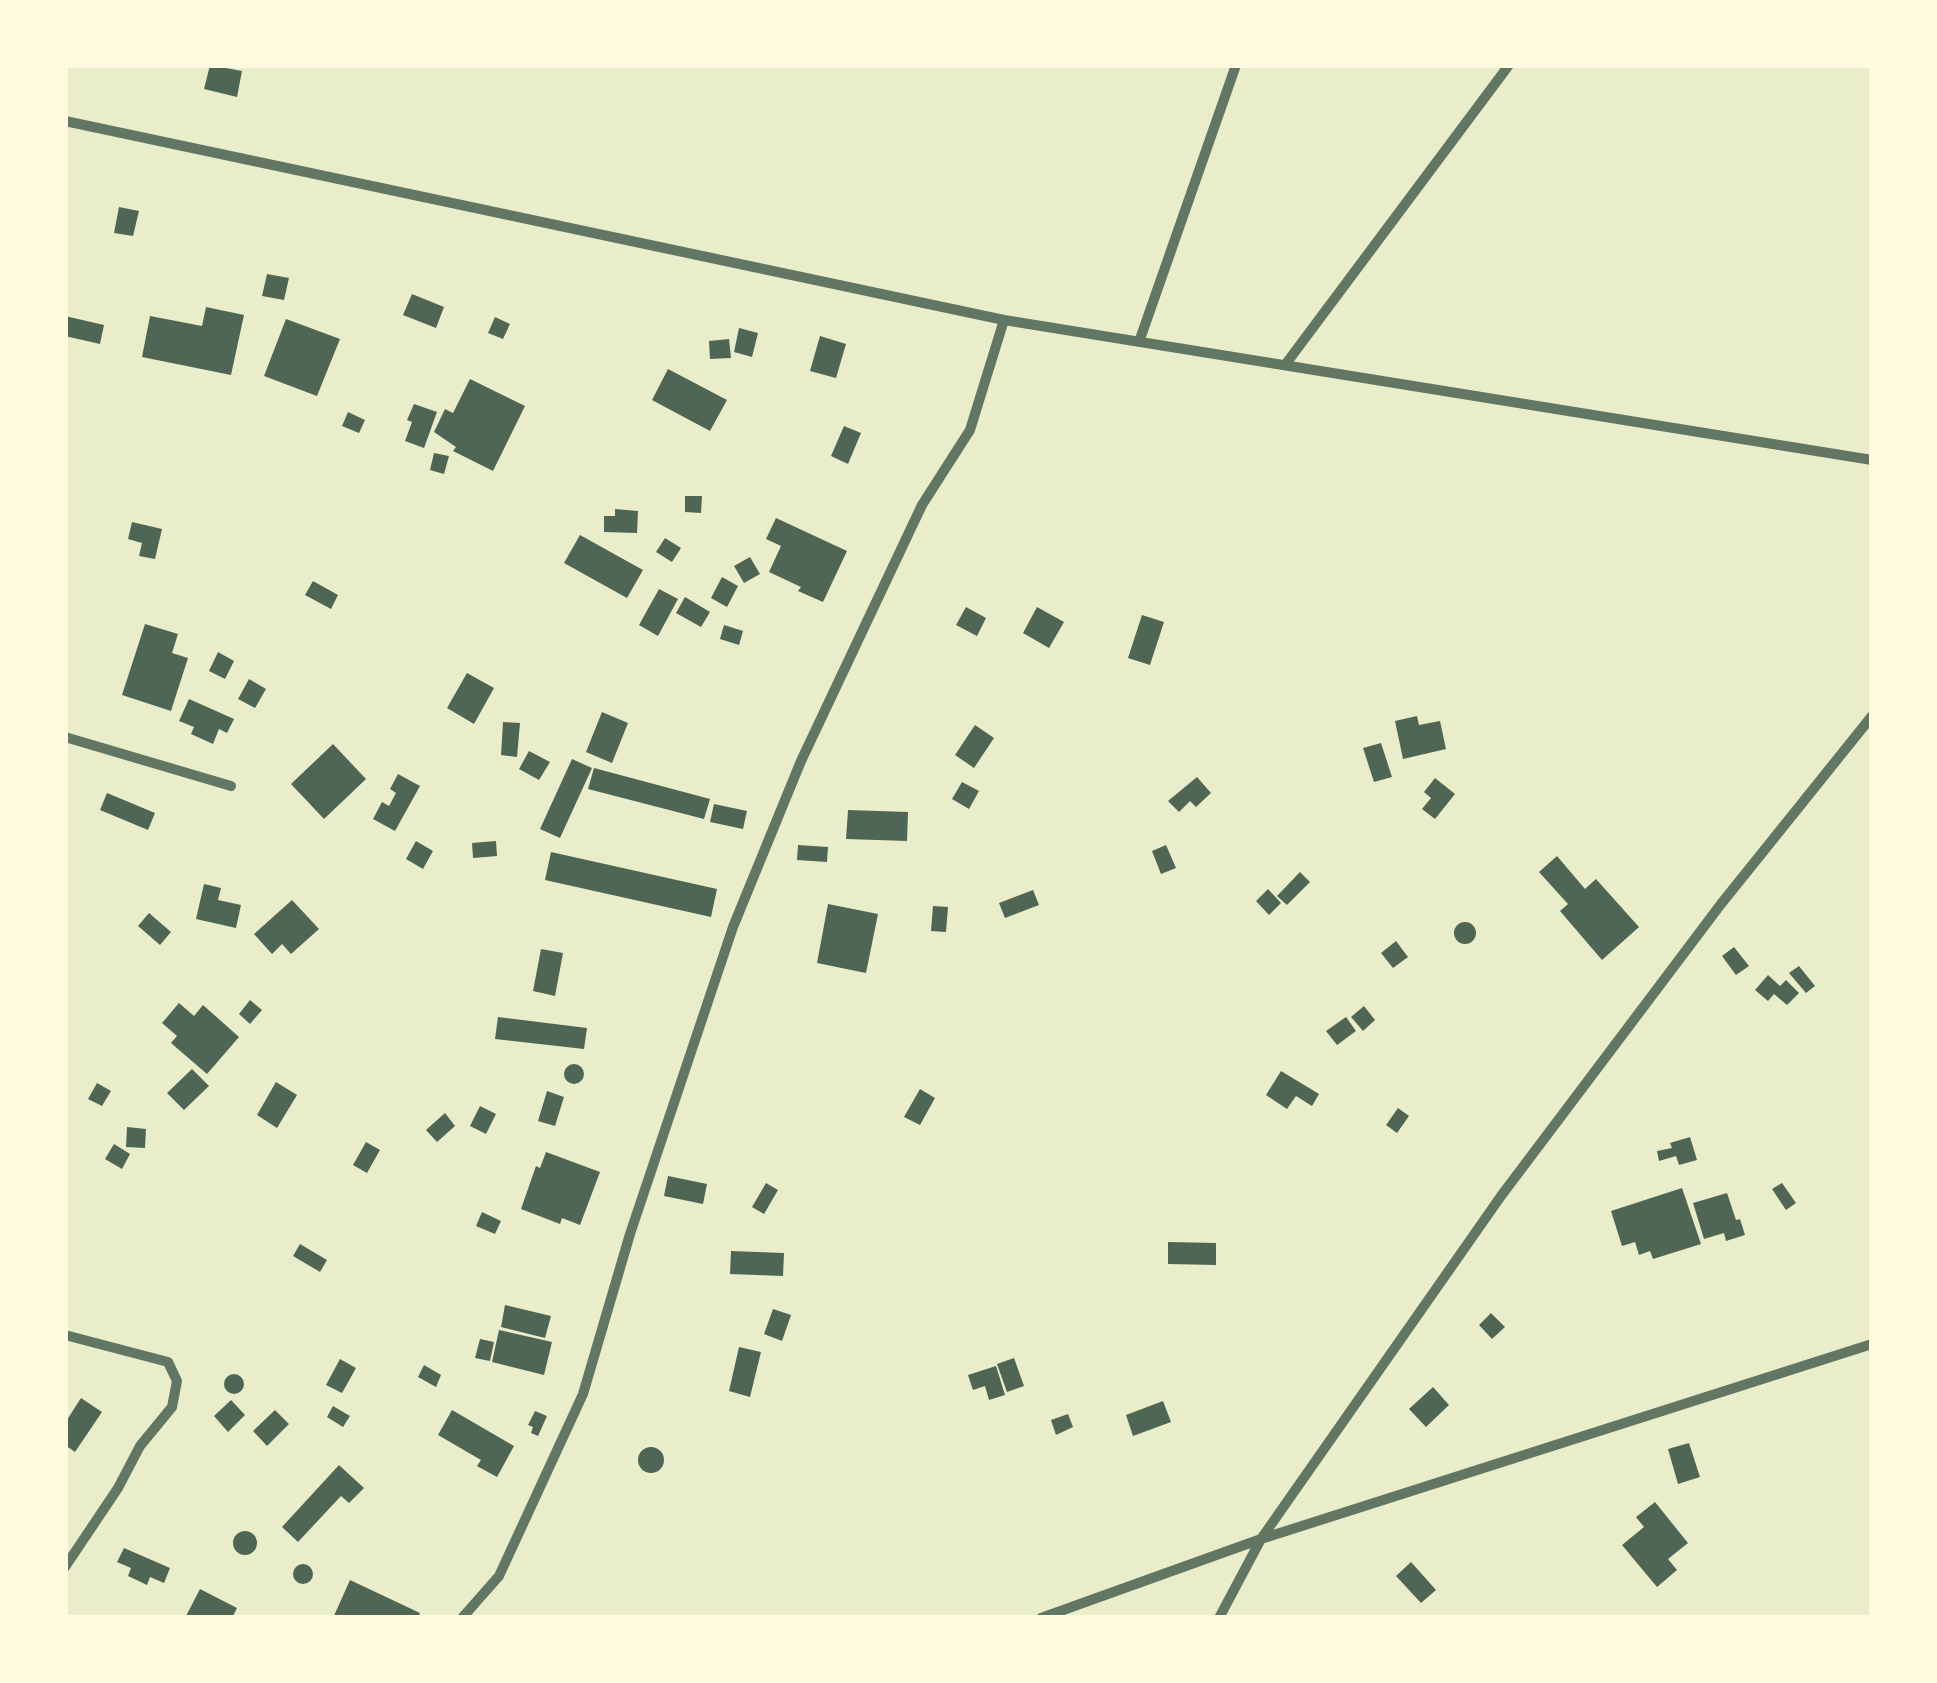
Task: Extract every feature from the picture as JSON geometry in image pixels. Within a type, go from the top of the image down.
[{"type":"street","points":[[1140,342],[1236,65]]},
{"type":"street","points":[[1285,366],[1509,65]]},
{"type":"street","points":[[65,121],[1004,320],[1872,460]]},
{"type":"street","points":[[462,1618],[499,1576],[583,1394],[630,1234],[733,926],[801,761],[922,505],[970,430],[1004,320]]},
{"type":"street","points":[[1219,1618],[1260,1539],[1500,1196],[1721,904],[1872,716]]},
{"type":"street","points":[[65,737],[231,786]]},
{"type":"street","points":[[65,1335],[168,1362],[177,1381],[172,1407],[140,1446],[118,1488],[65,1567]]},
{"type":"street","points":[[1041,1618],[1260,1539],[1872,1344]]},
{"type":"building","points":[[210,65],[242,71],[237,97],[204,89]]},
{"type":"building","points":[[119,207],[139,211],[133,236],[114,233]]},
{"type":"building","points":[[267,274],[289,278],[284,300],[262,296]]},
{"type":"building","points":[[412,294],[444,307],[436,328],[403,315]]},
{"type":"building","points":[[206,307],[244,315],[231,375],[142,357],[150,316],[202,326]]},
{"type":"building","points":[[65,316],[104,325],[100,344],[65,336]]},
{"type":"building","points":[[495,317],[510,324],[503,339],[488,333]]},
{"type":"building","points":[[286,319],[340,339],[317,396],[264,376]]},
{"type":"building","points":[[739,328],[758,333],[752,357],[734,352]]},
{"type":"building","points":[[820,336],[846,344],[836,378],[810,371]]},
{"type":"building","points":[[729,339],[731,358],[710,359],[709,341]]},
{"type":"building","points":[[668,369],[727,400],[710,431],[652,400]]},
{"type":"building","points":[[470,379],[525,406],[493,471],[453,451],[456,447],[434,432],[445,409],[453,413]]},
{"type":"building","points":[[414,404],[437,412],[424,448],[405,441],[412,422],[407,420]]},
{"type":"building","points":[[348,412],[365,420],[359,433],[342,426]]},
{"type":"building","points":[[844,426],[861,433],[848,464],[831,456]]},
{"type":"building","points":[[434,453],[449,456],[444,474],[430,470]]},
{"type":"building","points":[[685,496],[702,496],[701,513],[685,512]]},
{"type":"building","points":[[615,509],[638,511],[637,533],[604,532],[604,516],[615,516]]},
{"type":"building","points":[[776,518],[847,551],[823,602],[769,572],[781,546],[766,539]]},
{"type":"building","points":[[132,522],[162,529],[155,559],[139,556],[142,543],[128,539]]},
{"type":"building","points":[[580,535],[643,570],[627,598],[564,563]]},
{"type":"building","points":[[665,538],[681,548],[672,562],[656,552]]},
{"type":"building","points":[[750,557],[760,574],[744,583],[734,566]]},
{"type":"building","points":[[722,577],[738,586],[727,607],[711,598]]},
{"type":"building","points":[[313,581],[338,595],[331,609],[305,595]]},
{"type":"building","points":[[659,589],[678,599],[658,636],[639,625]]},
{"type":"building","points":[[685,597],[710,612],[701,627],[676,613]]},
{"type":"building","points":[[966,607],[986,618],[977,636],[956,625]]},
{"type":"building","points":[[1037,607],[1064,622],[1049,648],[1023,633]]},
{"type":"building","points":[[1142,615],[1164,622],[1150,665],[1128,658]]},
{"type":"building","points":[[145,624],[178,634],[172,653],[188,658],[171,711],[122,695]]},
{"type":"building","points":[[724,625],[743,631],[739,645],[720,639]]},
{"type":"building","points":[[218,652],[234,661],[225,679],[209,671]]},
{"type":"building","points":[[467,673],[494,688],[474,724],[447,708]]},
{"type":"building","points":[[249,679],[266,689],[255,708],[238,699]]},
{"type":"building","points":[[189,699],[234,719],[227,733],[219,729],[213,744],[191,734],[194,727],[179,721]]},
{"type":"building","points":[[602,712],[628,723],[612,763],[586,752]]},
{"type":"building","points":[[1417,716],[1419,725],[1440,721],[1446,749],[1403,759],[1395,721]]},
{"type":"building","points":[[503,722],[520,723],[517,757],[501,755]]},
{"type":"building","points":[[975,725],[994,738],[974,768],[955,755]]},
{"type":"building","points":[[1381,743],[1392,777],[1374,782],[1363,748]]},
{"type":"building","points":[[333,744],[366,779],[324,819],[291,784]]},
{"type":"building","points":[[529,751],[550,762],[539,780],[519,769]]},
{"type":"building","points":[[572,759],[592,768],[560,838],[540,829]]},
{"type":"building","points":[[594,768],[710,799],[704,819],[588,789]]},
{"type":"building","points":[[398,774],[420,786],[395,831],[373,819],[382,802],[389,806],[396,793],[390,789]]},
{"type":"building","points":[[1197,777],[1211,793],[1196,807],[1190,801],[1179,812],[1168,801]]},
{"type":"building","points":[[1435,778],[1455,794],[1435,819],[1422,809],[1431,798],[1424,792]]},
{"type":"building","points":[[962,782],[979,791],[969,809],[952,799]]},
{"type":"building","points":[[107,793],[155,813],[148,830],[100,810]]},
{"type":"building","points":[[714,804],[747,811],[743,829],[710,822]]},
{"type":"building","points":[[848,810],[908,812],[907,841],[846,839]]},
{"type":"building","points":[[416,841],[433,851],[423,869],[406,859]]},
{"type":"building","points":[[496,841],[497,856],[473,858],[472,843]]},
{"type":"building","points":[[798,845],[828,847],[827,862],[797,860]]},
{"type":"building","points":[[1166,845],[1176,868],[1161,874],[1152,851]]},
{"type":"building","points":[[551,852],[717,889],[711,917],[545,880]]},
{"type":"building","points":[[1557,856],[1585,889],[1596,879],[1639,927],[1602,960],[1560,911],[1568,904],[1539,872]]},
{"type":"building","points":[[1300,872],[1310,882],[1287,905],[1277,896]]},
{"type":"building","points":[[204,884],[221,888],[218,900],[241,905],[236,928],[196,919]]},
{"type":"building","points":[[1268,889],[1281,903],[1269,915],[1256,901]]},
{"type":"building","points":[[1033,890],[1039,905],[1005,918],[999,903]]},
{"type":"building","points":[[292,900],[319,929],[291,954],[282,944],[272,954],[254,934]]},
{"type":"building","points":[[828,904],[878,914],[866,973],[817,963]]},
{"type":"building","points":[[933,906],[948,907],[946,932],[931,931]]},
{"type":"building","points":[[149,913],[171,932],[160,945],[138,926]]},
{"type":"building","points":[[1465,922],[1473,925],[1473,941],[1465,944],[1457,941],[1454,933],[1457,925]]},
{"type":"building","points":[[1396,941],[1408,957],[1393,968],[1381,953]]},
{"type":"building","points":[[1734,947],[1749,966],[1736,975],[1722,956]]},
{"type":"building","points":[[541,949],[563,953],[555,996],[533,991]]},
{"type":"building","points":[[1799,966],[1815,986],[1806,993],[1789,973]]},
{"type":"building","points":[[1768,975],[1780,986],[1786,980],[1799,993],[1787,1005],[1774,994],[1768,1001],[1755,990]]},
{"type":"building","points":[[250,1000],[262,1010],[250,1024],[239,1014]]},
{"type":"building","points":[[179,1003],[194,1016],[203,1005],[239,1037],[207,1074],[171,1043],[177,1036],[162,1023]]},
{"type":"building","points":[[1364,1006],[1375,1020],[1363,1031],[1351,1017]]},
{"type":"building","points":[[498,1017],[587,1028],[584,1049],[495,1039]]},
{"type":"building","points":[[1346,1017],[1356,1031],[1337,1045],[1326,1031]]},
{"type":"building","points":[[570,1064],[578,1064],[584,1074],[578,1084],[570,1084],[564,1078],[564,1070]]},
{"type":"building","points":[[192,1069],[209,1086],[184,1110],[167,1093]]},
{"type":"building","points":[[1281,1071],[1319,1094],[1312,1106],[1296,1096],[1287,1109],[1266,1095]]},
{"type":"building","points":[[276,1082],[297,1095],[277,1128],[257,1115]]},
{"type":"building","points":[[97,1083],[111,1091],[102,1106],[88,1099]]},
{"type":"building","points":[[920,1089],[935,1098],[920,1125],[904,1117]]},
{"type":"building","points":[[547,1091],[564,1097],[555,1126],[538,1121]]},
{"type":"building","points":[[480,1106],[496,1114],[486,1134],[470,1126]]},
{"type":"building","points":[[1398,1108],[1409,1116],[1397,1133],[1386,1125]]},
{"type":"building","points":[[445,1113],[455,1126],[437,1142],[426,1130]]},
{"type":"building","points":[[127,1127],[146,1129],[145,1148],[126,1147]]},
{"type":"building","points":[[1690,1137],[1697,1160],[1679,1165],[1676,1156],[1659,1161],[1657,1151],[1672,1148],[1670,1143]]},
{"type":"building","points":[[366,1142],[380,1150],[367,1173],[353,1165]]},
{"type":"building","points":[[114,1144],[130,1154],[122,1169],[105,1159]]},
{"type":"building","points":[[546,1152],[600,1172],[580,1225],[562,1218],[560,1224],[521,1209],[536,1166],[540,1168]]},
{"type":"building","points":[[668,1176],[707,1184],[703,1204],[664,1196]]},
{"type":"building","points":[[766,1183],[778,1190],[764,1214],[752,1207]]},
{"type":"building","points":[[1782,1183],[1796,1203],[1786,1210],[1772,1189]]},
{"type":"building","points":[[1682,1188],[1701,1244],[1653,1259],[1650,1251],[1639,1255],[1635,1242],[1622,1246],[1611,1211]]},
{"type":"building","points":[[1727,1193],[1745,1235],[1726,1241],[1724,1233],[1704,1239],[1693,1203]]},
{"type":"building","points":[[482,1212],[501,1221],[495,1234],[476,1226]]},
{"type":"building","points":[[1168,1242],[1216,1243],[1216,1265],[1168,1264]]},
{"type":"building","points":[[300,1244],[327,1260],[320,1272],[293,1256]]},
{"type":"building","points":[[731,1251],[784,1253],[783,1276],[730,1274]]},
{"type":"building","points":[[505,1305],[551,1316],[545,1338],[501,1327]]},
{"type":"building","points":[[773,1309],[791,1315],[782,1341],[764,1334]]},
{"type":"building","points":[[1491,1313],[1505,1327],[1492,1339],[1479,1325]]},
{"type":"building","points":[[499,1330],[552,1342],[544,1375],[492,1362]]},
{"type":"building","points":[[480,1339],[494,1342],[490,1361],[475,1358]]},
{"type":"building","points":[[739,1347],[761,1352],[750,1397],[729,1391]]},
{"type":"building","points":[[1014,1358],[1024,1386],[1007,1392],[997,1364]]},
{"type":"building","points":[[340,1359],[356,1368],[342,1393],[326,1385]]},
{"type":"building","points":[[424,1365],[441,1375],[436,1387],[418,1377]]},
{"type":"building","points":[[996,1366],[1005,1395],[989,1400],[985,1386],[973,1390],[968,1375]]},
{"type":"building","points":[[234,1374],[244,1384],[234,1394],[224,1384]]},
{"type":"building","points":[[1433,1387],[1449,1405],[1426,1427],[1409,1409]]},
{"type":"building","points":[[81,1398],[102,1412],[75,1452],[65,1445],[65,1423]]},
{"type":"building","points":[[231,1400],[245,1415],[228,1432],[214,1416]]},
{"type":"building","points":[[1163,1401],[1171,1422],[1133,1436],[1126,1415]]},
{"type":"building","points":[[333,1406],[350,1416],[343,1427],[327,1417]]},
{"type":"building","points":[[275,1410],[289,1424],[267,1446],[253,1431]]},
{"type":"building","points":[[452,1410],[514,1446],[497,1477],[477,1466],[481,1460],[438,1435]]},
{"type":"building","points":[[535,1411],[547,1416],[538,1436],[531,1433],[533,1427],[528,1425]]},
{"type":"building","points":[[1068,1414],[1073,1427],[1056,1435],[1051,1420]]},
{"type":"building","points":[[1689,1443],[1700,1477],[1678,1484],[1668,1449]]},
{"type":"building","points":[[651,1447],[660,1451],[664,1460],[660,1469],[651,1473],[642,1469],[638,1460],[642,1451]]},
{"type":"building","points":[[339,1465],[364,1488],[349,1503],[341,1496],[298,1542],[282,1527]]},
{"type":"building","points":[[1655,1502],[1688,1543],[1668,1559],[1677,1570],[1657,1587],[1622,1545],[1644,1527],[1636,1517]]},
{"type":"building","points":[[245,1531],[257,1543],[245,1555],[233,1543]]},
{"type":"building","points":[[124,1548],[170,1568],[164,1583],[150,1577],[147,1585],[128,1576],[131,1568],[117,1562]]},
{"type":"building","points":[[1411,1562],[1436,1590],[1421,1603],[1396,1576]]},
{"type":"building","points":[[299,1564],[307,1564],[313,1574],[307,1584],[299,1584],[293,1578],[293,1570]]},
{"type":"building","points":[[350,1580],[420,1613],[418,1618],[333,1618]]},
{"type":"building","points":[[200,1589],[237,1608],[232,1618],[185,1618]]}]
